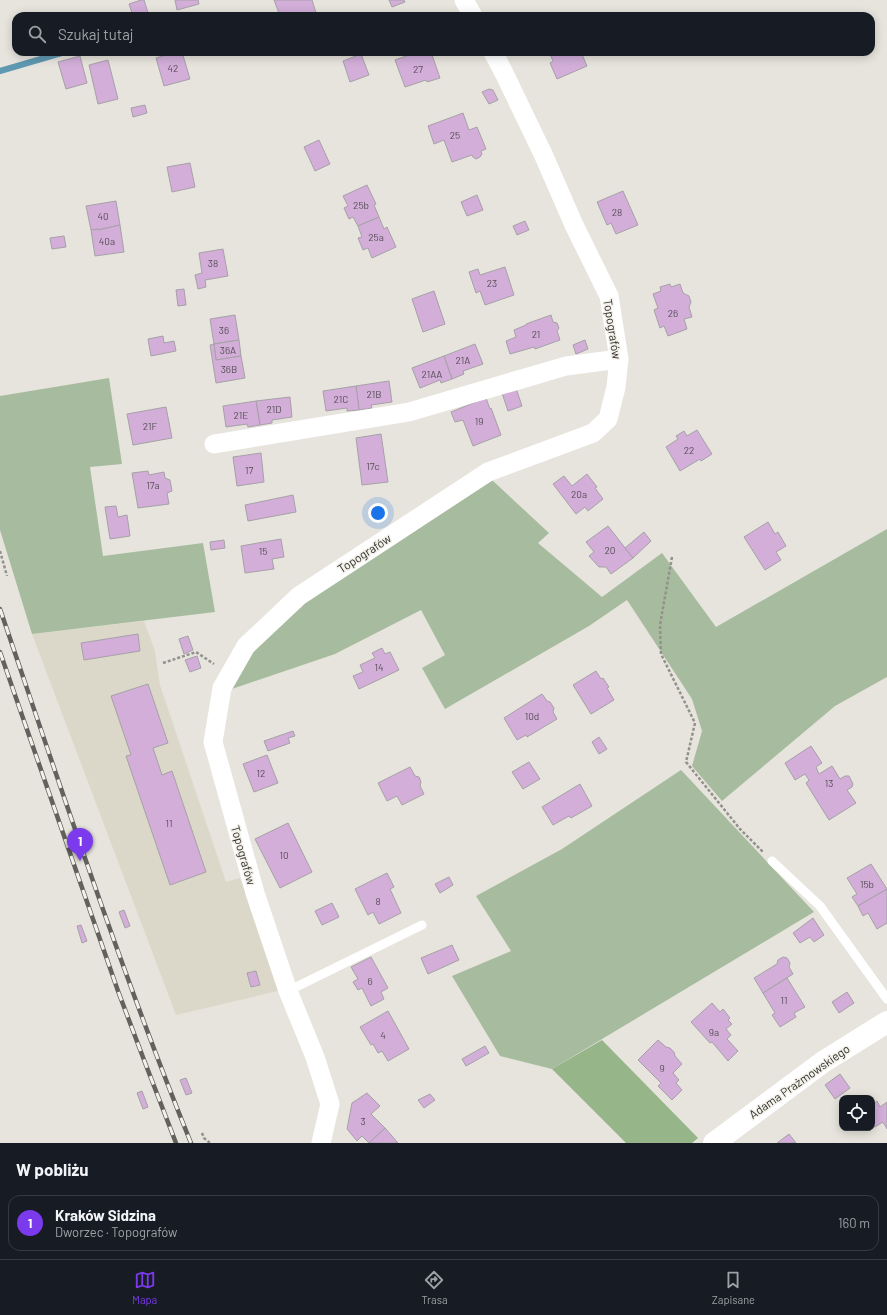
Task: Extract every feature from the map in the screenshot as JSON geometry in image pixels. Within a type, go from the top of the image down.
[{"type":"street","points":[[464,0],[471,12]]},
{"type":"street","name":"Topografów","points":[[321,1143],[330,1104],[315,1058],[288,991],[255,893],[213,742],[222,688],[246,646],[299,596],[488,472],[593,433],[608,419],[616,387],[619,359],[609,296],[574,225],[533,133],[495,56]]},
{"type":"street","points":[[214,444],[409,412],[566,366],[619,359]]},
{"type":"street","name":"Adama Prażmowskiego","points":[[714,1143],[823,1062],[887,1022]]},
{"type":"lane","points":[[772,861],[820,906],[887,999]]},
{"type":"lane","points":[[288,991],[422,925]]},
{"type":"path","points":[[0,551],[7,576]]},
{"type":"path","points":[[672,557],[660,625],[660,654],[695,723],[686,762],[740,829],[772,861]]},
{"type":"path","points":[[164,663],[196,652],[229,674]]},
{"type":"path","points":[[202,1133],[204,1138],[210,1143]]},
{"type":"shaded area","points":[[144,621],[155,651],[160,685],[226,882],[240,878],[282,990],[176,1015],[32,634]]},
{"type":"green space","points":[[109,378],[122,464],[90,467],[103,556],[203,543],[215,612],[32,634],[0,530],[0,396]]},
{"type":"green space","points":[[492,480],[549,533],[538,543],[602,597],[662,553],[716,627],[887,529],[887,677],[835,706],[722,801],[692,766],[702,731],[692,699],[627,600],[589,626],[445,709],[422,668],[445,655],[421,610],[335,654],[226,691],[244,660],[293,608]]},
{"type":"green space","points":[[681,770],[814,912],[552,1069],[500,1056],[452,976],[511,951],[476,896],[562,849]]},
{"type":"green space","points":[[602,1040],[698,1138],[692,1143],[626,1143],[552,1069]]},
{"type":"building","points":[[144,0],[148,12],[132,12],[129,4]]},
{"type":"building","points":[[175,0],[198,0],[199,4],[177,10]]},
{"type":"building","points":[[274,0],[312,0],[316,12],[278,12]]},
{"type":"building","points":[[389,0],[404,0],[405,2],[392,7]]},
{"type":"building","points":[[80,56],[87,83],[66,89],[58,62]]},
{"type":"building","points":[[163,56],[183,56],[190,79],[164,86],[156,58]]},
{"type":"building","points":[[356,56],[362,56],[369,75],[350,82],[343,61]]},
{"type":"building","points":[[406,56],[432,56],[440,78],[427,82],[426,80],[405,87],[395,60]]},
{"type":"building","points":[[551,56],[583,56],[587,66],[557,79],[550,63],[553,61]]},
{"type":"building","points":[[108,60],[118,99],[98,104],[89,65]]},
{"type":"building","points":[[489,89],[493,90],[498,100],[489,104],[482,92]]},
{"type":"building","points":[[145,105],[147,113],[133,117],[131,108]]},
{"type":"building","points":[[463,113],[469,130],[477,127],[486,149],[481,151],[482,154],[476,159],[472,155],[452,162],[444,140],[434,144],[428,126]]},
{"type":"building","points":[[319,140],[330,164],[315,171],[304,147]]},
{"type":"building","points":[[190,163],[195,187],[172,192],[167,167]]},
{"type":"building","points":[[367,185],[376,204],[374,205],[379,217],[358,226],[353,217],[349,219],[344,208],[348,206],[343,196]]},
{"type":"building","points":[[623,191],[638,225],[616,234],[611,223],[607,225],[597,202]]},
{"type":"building","points":[[477,195],[483,210],[467,216],[461,202]]},
{"type":"building","points":[[116,201],[120,225],[91,230],[86,206]]},
{"type":"building","points":[[379,217],[384,229],[387,227],[396,247],[372,258],[368,248],[363,250],[358,238],[362,237],[358,226]]},
{"type":"building","points":[[525,221],[529,230],[517,235],[513,226]]},
{"type":"building","points":[[120,225],[124,252],[95,256],[91,230]]},
{"type":"building","points":[[64,236],[66,247],[52,249],[50,238]]},
{"type":"building","points":[[223,249],[228,276],[205,280],[206,287],[198,289],[195,275],[202,273],[199,253]]},
{"type":"building","points":[[505,267],[514,295],[485,305],[480,291],[476,293],[469,272],[478,269],[480,275]]},
{"type":"building","points":[[670,284],[671,287],[680,284],[683,293],[689,296],[691,302],[689,307],[692,317],[684,319],[687,329],[668,336],[664,326],[660,328],[654,310],[658,308],[653,294],[661,291],[660,287]]},
{"type":"building","points":[[184,289],[186,305],[178,306],[176,290]]},
{"type":"building","points":[[434,291],[445,324],[423,332],[412,299]]},
{"type":"building","points":[[235,315],[239,340],[214,344],[210,319]]},
{"type":"building","points":[[551,315],[553,322],[557,323],[559,328],[557,331],[560,340],[535,349],[534,347],[510,354],[506,341],[516,337],[514,330]]},
{"type":"building","points":[[163,336],[164,343],[174,341],[176,351],[151,356],[148,339]]},
{"type":"building","points":[[239,340],[241,356],[216,360],[214,344]]},
{"type":"building","points":[[585,340],[588,349],[576,354],[573,345]]},
{"type":"building","points":[[214,344],[216,360],[241,356],[245,378],[216,383],[210,345]]},
{"type":"building","points":[[475,344],[483,364],[463,371],[464,374],[452,379],[444,356]]},
{"type":"building","points":[[444,356],[452,379],[441,383],[440,380],[420,388],[412,368]]},
{"type":"building","points":[[389,381],[392,402],[371,405],[372,408],[359,410],[356,386]]},
{"type":"building","points":[[356,386],[359,410],[347,411],[347,408],[326,411],[323,391]]},
{"type":"building","points":[[516,388],[522,406],[508,411],[502,393]]},
{"type":"building","points":[[290,397],[292,417],[272,420],[272,423],[260,425],[256,401]]},
{"type":"building","points":[[486,398],[501,435],[473,446],[463,420],[455,422],[451,412]]},
{"type":"building","points":[[256,401],[260,425],[248,427],[247,424],[226,427],[223,406]]},
{"type":"building","points":[[166,407],[172,438],[133,445],[127,414]]},
{"type":"building","points":[[697,430],[712,454],[701,461],[700,459],[680,471],[666,447],[678,439],[676,436],[684,431],[687,436]]},
{"type":"building","points":[[381,434],[388,482],[362,485],[356,438]]},
{"type":"building","points":[[261,453],[264,482],[237,486],[233,457]]},
{"type":"building","points":[[148,471],[149,475],[164,472],[165,478],[170,480],[172,491],[167,493],[169,504],[138,508],[132,473]]},
{"type":"building","points":[[587,474],[597,487],[595,488],[603,499],[588,511],[585,507],[576,514],[553,484],[564,476],[572,486]]},
{"type":"building","points":[[293,495],[296,512],[248,521],[245,505]]},
{"type":"building","points":[[116,506],[118,517],[127,515],[130,536],[110,539],[105,507]]},
{"type":"building","points":[[768,522],[775,534],[778,532],[786,546],[776,552],[781,560],[765,570],[744,537]]},
{"type":"building","points":[[608,526],[633,558],[611,574],[606,567],[599,567],[589,556],[594,552],[586,542]]},
{"type":"building","points":[[644,532],[651,541],[633,558],[625,548]]},
{"type":"building","points":[[281,539],[284,557],[272,559],[274,569],[245,573],[241,546]]},
{"type":"building","points":[[224,540],[225,548],[211,550],[210,542]]},
{"type":"building","points":[[138,634],[140,651],[84,660],[81,643]]},
{"type":"building","points":[[188,636],[193,650],[184,654],[179,639]]},
{"type":"building","points":[[382,648],[385,654],[390,652],[399,670],[359,689],[353,676],[363,672],[360,665],[375,658],[372,653]]},
{"type":"building","points":[[197,656],[201,668],[190,672],[185,660]]},
{"type":"building","points":[[596,671],[609,687],[607,688],[614,700],[591,714],[573,685]]},
{"type":"building","points":[[148,684],[168,743],[153,748],[162,775],[172,771],[206,872],[170,885],[126,756],[131,755],[111,696]]},
{"type":"building","points":[[542,694],[554,708],[553,712],[557,719],[527,737],[526,735],[517,740],[504,718]]},
{"type":"building","points":[[293,731],[295,736],[288,738],[290,743],[268,751],[264,741]]},
{"type":"building","points":[[599,737],[607,749],[599,754],[592,742]]},
{"type":"building","points":[[811,746],[822,763],[816,767],[819,774],[832,766],[840,779],[845,776],[849,776],[853,784],[852,787],[847,790],[856,803],[829,820],[806,783],[809,780],[805,774],[795,780],[785,763]]},
{"type":"building","points":[[267,755],[278,783],[254,792],[243,764]]},
{"type":"building","points":[[529,762],[540,779],[523,789],[512,772]]},
{"type":"building","points":[[410,767],[415,776],[419,777],[421,782],[420,786],[424,794],[402,805],[397,796],[387,801],[378,783]]},
{"type":"building","points":[[580,784],[592,806],[571,818],[569,816],[553,825],[542,807]]},
{"type":"building","points":[[288,823],[312,872],[280,888],[255,839]]},
{"type":"building","points":[[871,864],[887,889],[858,906],[852,897],[857,894],[847,878]]},
{"type":"building","points":[[387,873],[394,887],[390,889],[401,913],[379,924],[373,912],[368,915],[355,889]]},
{"type":"building","points":[[449,877],[453,885],[440,893],[435,884]]},
{"type":"building","points":[[887,889],[887,923],[877,929],[868,913],[863,916],[858,906]]},
{"type":"building","points":[[332,903],[339,917],[322,925],[315,911]]},
{"type":"building","points":[[124,910],[130,926],[125,928],[119,912]]},
{"type":"building","points":[[813,918],[824,935],[814,942],[810,937],[800,943],[793,933]]},
{"type":"building","points":[[81,925],[87,941],[82,943],[77,926]]},
{"type":"building","points":[[452,945],[459,960],[428,974],[421,958]]},
{"type":"building","points":[[371,957],[388,988],[381,992],[384,999],[371,1006],[362,988],[358,990],[353,982],[358,979],[351,967]]},
{"type":"building","points":[[783,957],[787,958],[790,963],[789,967],[793,974],[763,993],[754,978],[777,964],[778,960]]},
{"type":"building","points":[[256,971],[260,985],[251,987],[247,973]]},
{"type":"building","points":[[787,978],[805,1007],[794,1013],[796,1017],[780,1027],[772,1015],[775,1013],[763,993]]},
{"type":"building","points":[[847,992],[854,1003],[839,1013],[832,1002]]},
{"type":"building","points":[[712,1003],[720,1012],[723,1009],[730,1018],[728,1020],[732,1024],[726,1029],[731,1035],[727,1039],[738,1051],[728,1061],[712,1042],[710,1043],[691,1022]]},
{"type":"building","points":[[388,1011],[409,1049],[388,1061],[382,1051],[378,1053],[373,1044],[371,1045],[360,1027]]},
{"type":"building","points":[[658,1040],[674,1052],[675,1056],[682,1064],[673,1073],[679,1080],[676,1083],[682,1090],[672,1100],[658,1086],[661,1083],[638,1060]]},
{"type":"building","points":[[485,1046],[489,1053],[466,1066],[462,1059]]},
{"type":"building","points":[[840,1074],[850,1088],[835,1099],[825,1085]]},
{"type":"building","points":[[186,1078],[192,1093],[186,1095],[180,1080]]},
{"type":"building","points":[[142,1091],[148,1107],[143,1109],[137,1093]]},
{"type":"building","points":[[367,1093],[380,1106],[371,1114],[385,1128],[369,1143],[362,1136],[357,1141],[347,1129],[352,1103]]},
{"type":"building","points":[[430,1094],[435,1100],[424,1108],[418,1100]]},
{"type":"building","points":[[877,1101],[880,1107],[887,1102],[887,1129],[883,1122],[875,1127],[875,1103]]},
{"type":"building","points":[[385,1128],[398,1143],[369,1143]]},
{"type":"building","points":[[789,1134],[796,1143],[777,1143]]},
{"type":"waterway","points":[[0,71],[51,56]]},
{"type":"railway","points":[[0,609],[115,944],[191,1143]]},
{"type":"railway","points":[[0,652],[118,991],[176,1143]]},
{"type":"place","name":"Kraków Sidzina","points":[[80,861]]}]
